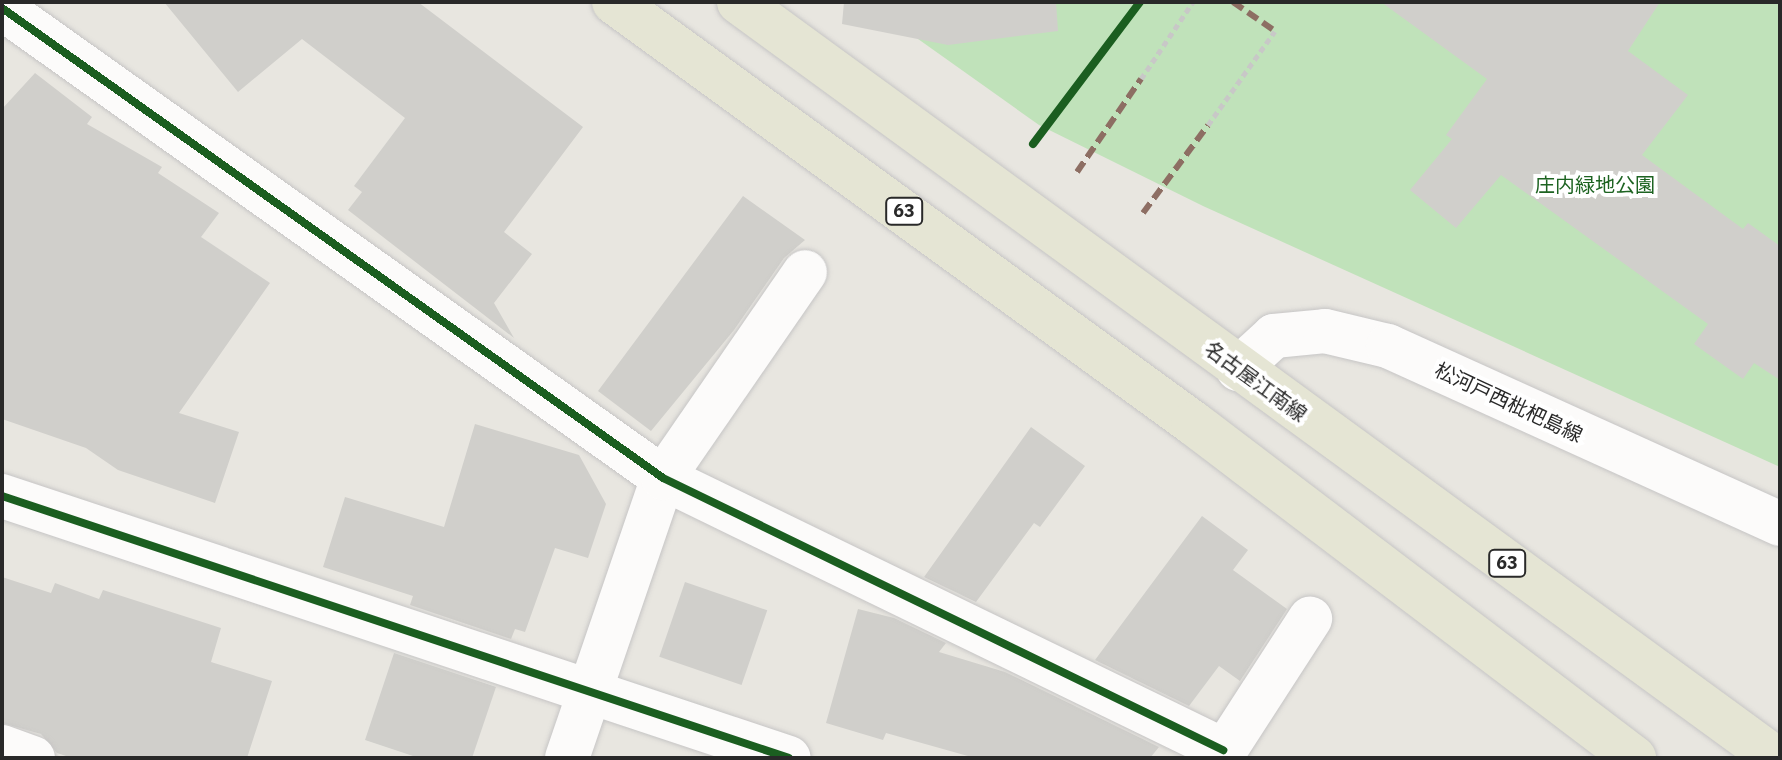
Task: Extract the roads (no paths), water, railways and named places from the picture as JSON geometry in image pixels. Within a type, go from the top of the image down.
[{"type":"main road","name":"63","points":[[614,2],[1193,423],[1634,758]]},
{"type":"main road","name":"名古屋江南線","points":[[739,2],[1775,758]]},
{"type":"street","points":[[2,8],[663,478],[1222,754],[1310,619]]},
{"type":"street","points":[[567,758],[663,478],[805,272]]},
{"type":"street","name":"松河戸西枇杷島線","points":[[1238,369],[1274,336],[1325,331],[1388,346],[1780,524]]},
{"type":"street","points":[[2,496],[789,758]]},
{"type":"street","points":[[2,747],[33,758]]},
{"type":"park label","name":"庄内緑地公園","points":[[1595,184]]}]
